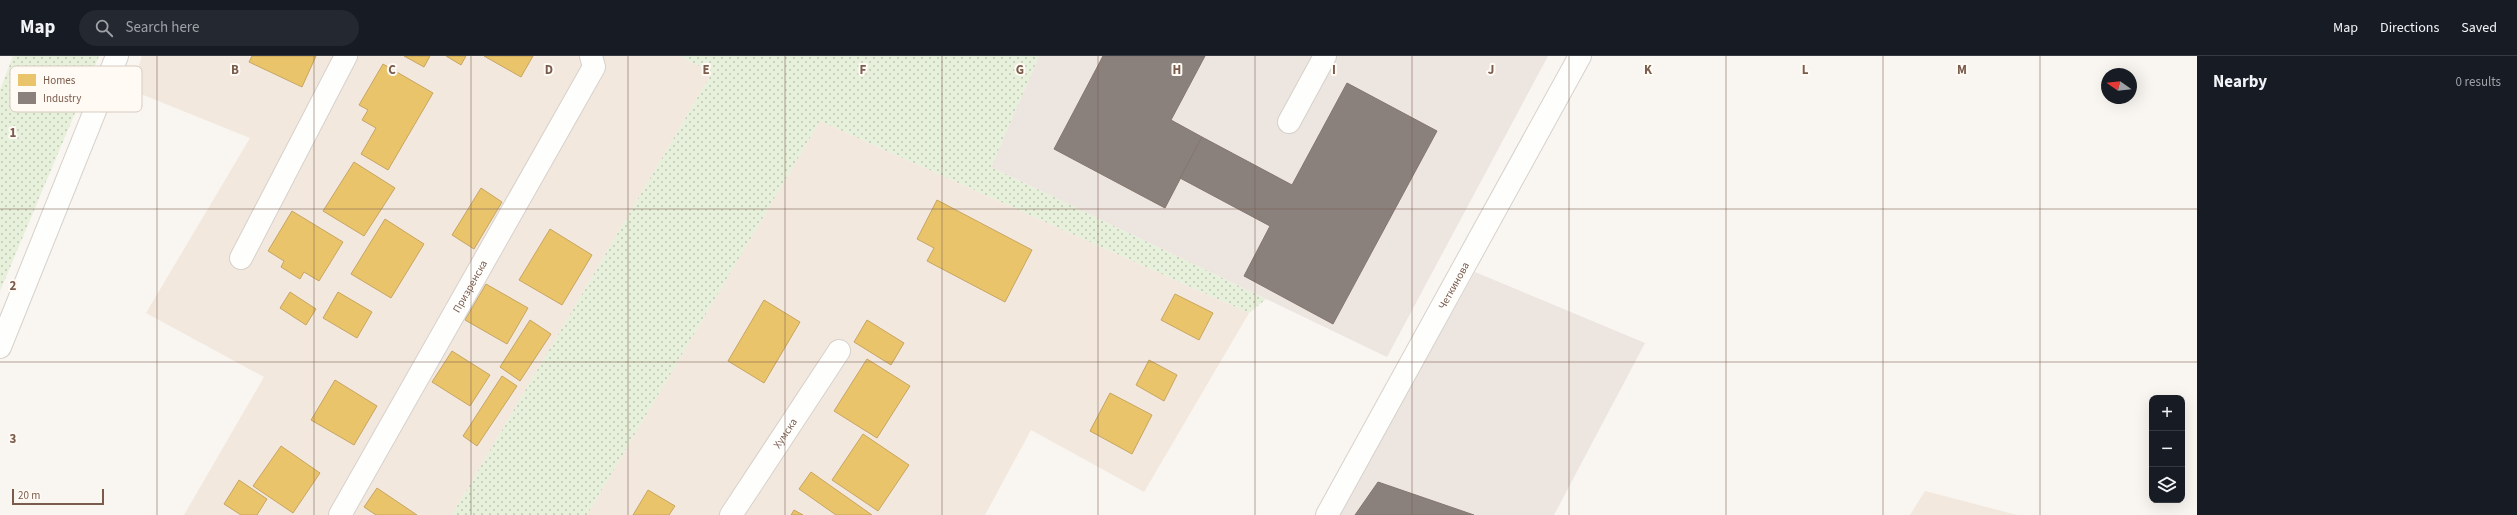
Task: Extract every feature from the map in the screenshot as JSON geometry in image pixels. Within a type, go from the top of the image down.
[{"type":"street","points":[[113,66],[117,56]]},
{"type":"street","points":[[241,258],[346,56]]},
{"type":"street","name":"Призренска","points":[[340,515],[594,66],[591,56]]},
{"type":"street","points":[[1289,122],[1325,56]]},
{"type":"street","name":"Четкинова","points":[[1327,515],[1580,56]]},
{"type":"street","points":[[0,347],[94,112]]},
{"type":"street","name":"Хумска","points":[[731,515],[839,351]]},
{"type":"shaded area","points":[[142,56],[680,56],[712,73],[452,515],[184,515],[264,377],[146,313],[250,138],[142,94],[142,66],[139,66]]},
{"type":"shaded area","points":[[1039,56],[1548,56],[1387,357],[991,167]]},
{"type":"shaded area","points":[[820,121],[1249,313],[1144,492],[1031,430],[985,515],[587,515]]},
{"type":"shaded area","points":[[1475,272],[1645,343],[1554,515],[1339,515]]},
{"type":"shaded area","points":[[1925,491],[2017,515],[1910,515]]},
{"type":"green space","points":[[13,56],[99,56],[95,66],[10,66],[10,112],[75,112],[0,291],[0,90]]},
{"type":"green space","points":[[680,56],[1039,56],[991,167],[1266,299],[1249,313],[820,121],[587,515],[452,515],[712,73]]},
{"type":"building: Homes","points":[[252,56],[316,56],[302,87],[249,62]]},
{"type":"building: Homes","points":[[404,56],[430,56],[424,67]]},
{"type":"building: Homes","points":[[446,56],[466,56],[461,65]]},
{"type":"building: Homes","points":[[484,56],[533,56],[521,77]]},
{"type":"building: Homes","points":[[383,64],[433,93],[388,170],[361,154],[376,128],[362,120],[368,110],[359,105]]},
{"type":"building: Homes","points":[[354,162],[395,188],[364,236],[323,211]]},
{"type":"building: Homes","points":[[481,188],[502,202],[474,249],[452,235]]},
{"type":"building: Homes","points":[[937,200],[1032,250],[1005,302],[927,261],[934,248],[917,239]]},
{"type":"building: Homes","points":[[292,211],[343,242],[319,281],[304,272],[300,279],[281,267],[284,261],[268,251]]},
{"type":"building: Homes","points":[[385,219],[424,244],[391,298],[351,274]]},
{"type":"building: Homes","points":[[550,229],[592,255],[562,305],[519,280]]},
{"type":"building: Homes","points":[[486,284],[528,308],[507,344],[465,320]]},
{"type":"building: Homes","points":[[290,292],[316,309],[306,325],[280,308]]},
{"type":"building: Homes","points":[[338,292],[372,312],[357,338],[323,318]]},
{"type":"building: Homes","points":[[1175,294],[1213,313],[1199,340],[1161,320]]},
{"type":"building: Homes","points":[[764,300],[800,322],[764,383],[728,361]]},
{"type":"building: Homes","points":[[530,320],[551,334],[520,381],[500,367]]},
{"type":"building: Homes","points":[[867,320],[904,343],[891,365],[854,342]]},
{"type":"building: Homes","points":[[452,351],[490,375],[470,406],[432,382]]},
{"type":"building: Homes","points":[[867,359],[910,386],[877,438],[834,411]]},
{"type":"building: Homes","points":[[1149,360],[1177,375],[1164,401],[1136,385]]},
{"type":"building: Homes","points":[[502,376],[517,386],[477,446],[463,436]]},
{"type":"building: Homes","points":[[335,380],[377,406],[354,445],[311,420]]},
{"type":"building: Homes","points":[[1110,393],[1152,415],[1132,454],[1090,431]]},
{"type":"building: Homes","points":[[863,434],[909,465],[878,511],[832,480]]},
{"type":"building: Homes","points":[[281,446],[320,473],[293,513],[253,486]]},
{"type":"building: Homes","points":[[811,472],[872,515],[836,515],[799,489]]},
{"type":"building: Homes","points":[[239,480],[267,499],[257,515],[241,515],[224,504]]},
{"type":"building: Homes","points":[[377,488],[417,515],[376,515],[364,507]]},
{"type":"building: Homes","points":[[648,490],[675,506],[669,515],[633,515]]},
{"type":"building: Homes","points":[[794,510],[803,515],[791,515]]},
{"type":"building: Industry","points":[[1103,56],[1205,56],[1171,120],[1202,137],[1165,208],[1054,149]]},
{"type":"building: Industry","points":[[1347,83],[1437,131],[1333,324],[1244,276],[1270,226],[1180,178],[1202,137],[1292,185]]},
{"type":"building: Industry","points":[[1378,482],[1474,515],[1355,515]]}]
